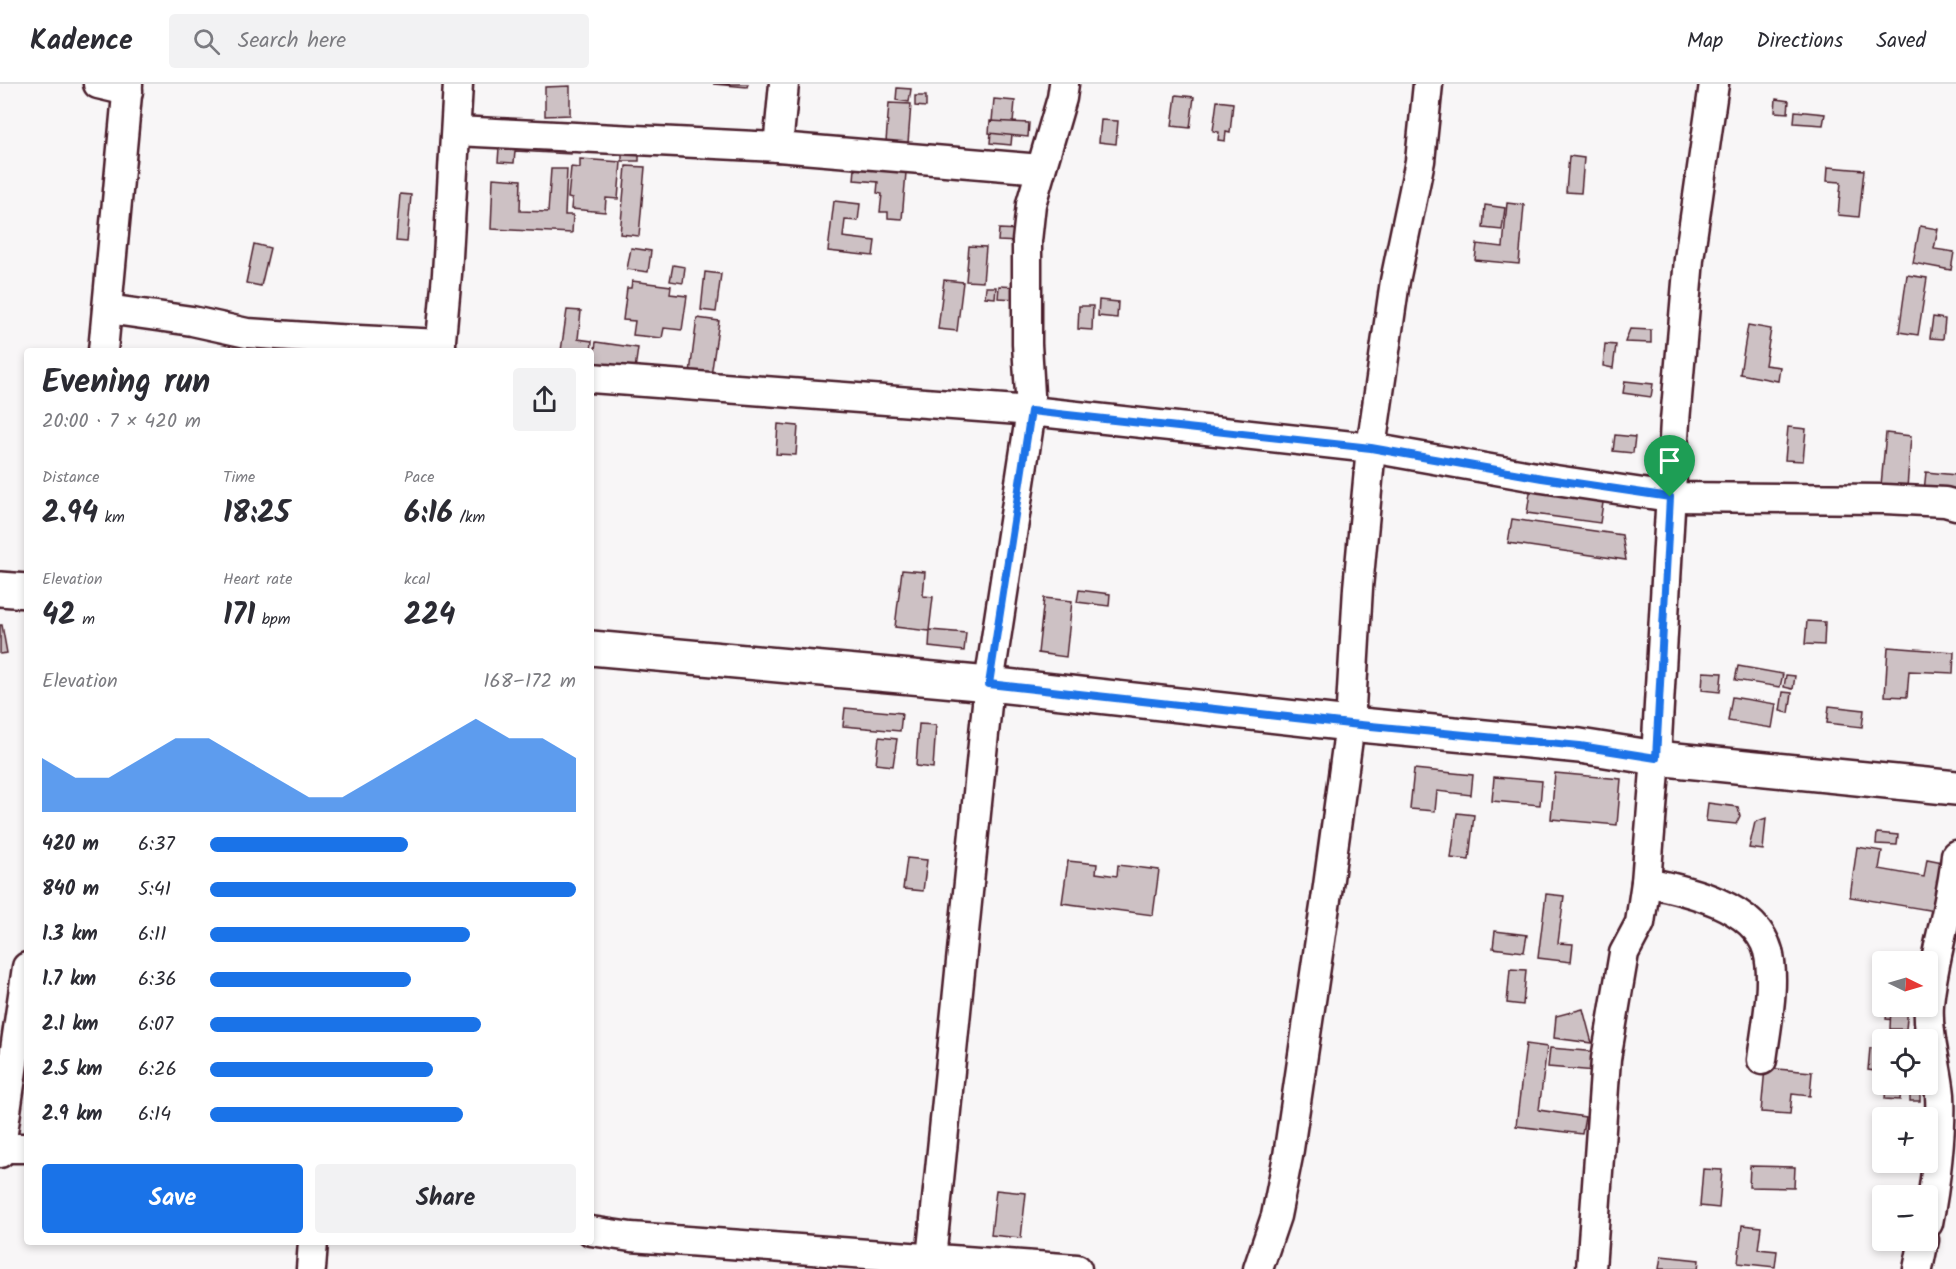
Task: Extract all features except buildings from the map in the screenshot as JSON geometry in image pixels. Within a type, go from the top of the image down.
[{"type":"street","points":[[98,84],[128,88],[103,348]]},
{"type":"street","points":[[106,309],[192,321],[247,333],[440,347],[458,84]]},
{"type":"street","points":[[778,147],[784,84]]},
{"type":"street","points":[[931,1263],[989,684],[1031,411],[1027,345],[1027,241],[1031,204],[1064,84]]},
{"type":"street","points":[[1258,1269],[1275,1216],[1288,1156],[1350,724],[1358,588],[1371,448],[1395,281],[1420,161],[1428,84]]},
{"type":"street","points":[[1591,1269],[1606,1059],[1624,953],[1640,923],[1646,882],[1656,758],[1670,497],[1689,259],[1714,84]]},
{"type":"street","points":[[456,131],[778,147],[1041,169]]},
{"type":"street","points":[[594,378],[1031,411],[1371,448],[1542,478],[1670,497],[1885,499],[1945,502],[1956,505]]},
{"type":"street","points":[[0,589],[24,591]]},
{"type":"street","points":[[594,648],[989,684],[1350,724],[1580,746],[1656,758],[1956,788]]},
{"type":"street","points":[[1933,1185],[1940,1108],[1938,1080],[1932,1053],[1929,1005],[1956,855]]},
{"type":"street","points":[[1646,882],[1678,888],[1718,903],[1740,914],[1760,933],[1768,951],[1770,977],[1762,1060]]},
{"type":"street","points":[[0,1153],[24,988]]},
{"type":"street","points":[[1,1148],[24,1148]]},
{"type":"street","points":[[594,1231],[631,1237],[931,1263],[1077,1269]]},
{"type":"street","points":[[311,1269],[313,1245]]},
{"type":"street","points":[[1918,1269],[1922,1251]]},
{"type":"route","points":[[1031,411],[1371,448],[1432,460],[1670,497],[1656,758],[1580,746],[1350,724],[989,684],[1031,411]]}]
